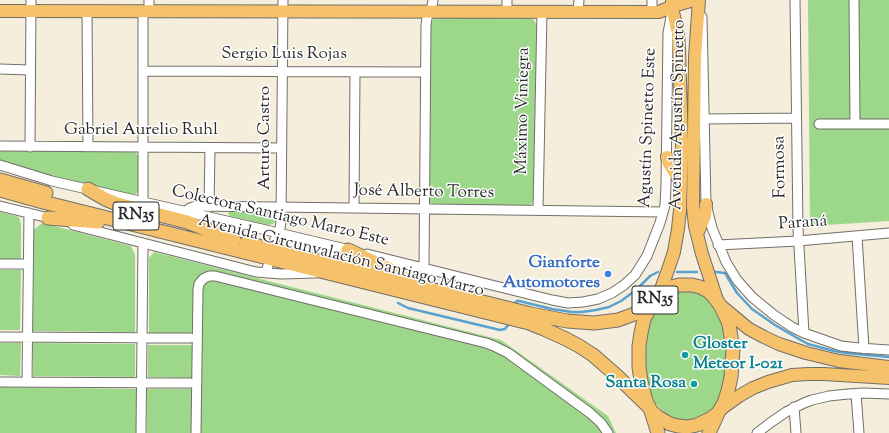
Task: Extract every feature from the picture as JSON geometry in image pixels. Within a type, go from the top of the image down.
[{"type":"highway","name":"Avenida Circunvalación Santiago Marzo","points":[[0,180],[40,192],[234,240],[328,273],[544,328],[593,355],[618,376],[650,409]]},
{"type":"highway","points":[[88,189],[116,204],[187,222],[234,240]]},
{"type":"highway","name":"Avenida Circunvalación Santiago Marzo","points":[[0,190],[218,245],[271,254],[562,320],[594,323],[614,321],[630,316],[643,309],[656,298]]},
{"type":"highway","points":[[48,218],[96,222],[166,239],[218,245]]},
{"type":"highway","points":[[348,250],[397,273],[461,290],[505,307]]},
{"type":"highway","name":"RN35","points":[[658,433],[641,381],[639,346],[644,319],[656,298],[671,287],[679,285],[696,286],[711,294],[719,302],[728,324],[733,350],[730,384],[726,397],[709,433]]},
{"type":"highway","name":"RN35","points":[[650,409],[666,422],[682,427],[702,424],[720,411]]},
{"type":"main road","points":[[0,11],[31,6],[88,11],[147,8],[283,6],[507,6],[542,12],[579,6],[652,6],[661,11],[672,3],[694,0]]},
{"type":"main road","name":"Avenida Agustín Spinetto","points":[[699,0],[695,56],[694,217],[706,268],[719,302]]},
{"type":"main road","name":"Avenida Agustín Spinetto","points":[[656,298],[668,270],[676,243],[680,220],[682,145],[679,46],[672,3]]},
{"type":"main road","points":[[667,157],[669,164],[679,179],[681,186]]},
{"type":"main road","points":[[697,234],[705,216],[706,204]]},
{"type":"main road","points":[[719,302],[749,329],[779,344],[806,353],[839,361],[889,367]]},
{"type":"main road","points":[[720,411],[739,396],[753,388],[792,375],[824,374],[889,378]]},
{"type":"street","points":[[699,0],[703,26],[706,204],[712,228],[726,262],[733,274],[752,296],[792,327],[804,333],[841,346],[889,350]]},
{"type":"street","name":"Formosa","points":[[795,0],[798,242],[804,333]]},
{"type":"street","points":[[854,0],[855,124]]},
{"type":"street","name":"Agustín Spinetto Este","points":[[552,300],[568,303],[583,302],[605,296],[630,280],[640,269],[648,256],[660,223],[666,192],[668,33],[672,3]]},
{"type":"street","points":[[30,147],[31,6]]},
{"type":"street","name":"Arturo Castro","points":[[266,273],[280,225],[283,6]]},
{"type":"street","points":[[424,268],[426,25],[432,6]]},
{"type":"street","points":[[143,201],[143,71],[147,8]]},
{"type":"street","points":[[88,11],[88,147]]},
{"type":"street","name":"Máximo Viniegra","points":[[538,210],[542,12]]},
{"type":"street","points":[[0,69],[30,70]]},
{"type":"street","name":"Sergio Luis Rojas","points":[[143,71],[425,72]]},
{"type":"street","points":[[354,208],[355,72]]},
{"type":"street","points":[[705,119],[796,118]]},
{"type":"street","points":[[819,124],[889,124]]},
{"type":"street","name":"Gabriel Aurelio Ruhl","points":[[0,146],[281,148]]},
{"type":"street","points":[[209,207],[210,148]]},
{"type":"street","name":"Colectora Santiago Marzo Este","points":[[0,165],[31,175],[88,189],[278,232],[552,300]]},
{"type":"street","points":[[0,206],[246,270],[286,274],[328,273]]},
{"type":"street","name":"José Alberto Torres","points":[[186,211],[188,208],[192,207],[281,207],[663,212]]},
{"type":"street","points":[[27,382],[29,213]]},
{"type":"street","name":"Paraná","points":[[718,245],[798,242],[889,233]]},
{"type":"street","points":[[856,236],[864,349]]},
{"type":"street","points":[[141,433],[143,243]]},
{"type":"street","points":[[0,264],[28,264]]},
{"type":"street","points":[[196,433],[198,290],[203,279],[209,276],[215,276],[494,346],[508,353],[594,416],[608,433]]},
{"type":"street","points":[[0,337],[190,338]]},
{"type":"street","points":[[0,382],[190,384]]},
{"type":"street","points":[[856,394],[858,433]]},
{"type":"street","points":[[758,433],[778,417],[794,407],[820,398],[856,394],[889,394]]},
{"type":"street","points":[[794,407],[796,433]]},
{"type":"green space","points":[[808,0],[889,0],[889,221],[810,226]]},
{"type":"green space","points":[[436,18],[529,18],[533,19],[537,25],[534,199],[528,206],[434,205],[428,201],[430,26],[431,21]]},
{"type":"green space","points":[[0,151],[134,152],[138,156],[139,190],[136,194],[131,194],[38,173],[0,160]]},
{"type":"green space","points":[[229,211],[270,212],[274,215],[276,220],[273,224],[267,225],[230,216],[228,214]]},
{"type":"green space","points":[[0,212],[19,217],[21,224],[21,259],[0,259]]},
{"type":"green space","points":[[42,223],[131,246],[135,255],[135,332],[33,331],[34,230]]},
{"type":"green space","points":[[154,252],[501,340],[608,416],[616,433],[147,433],[147,389],[192,389],[192,378],[148,377],[148,345],[193,345],[193,334],[149,333],[149,258]]},
{"type":"green space","points":[[0,270],[21,270],[20,330],[0,330]]},
{"type":"green space","points":[[687,291],[706,297],[711,302],[722,321],[727,345],[727,362],[723,387],[714,407],[706,414],[696,419],[686,421],[666,414],[655,403],[649,390],[645,355],[650,320],[657,306],[670,295]]},
{"type":"green space","points":[[0,343],[21,343],[20,376],[0,375]]},
{"type":"green space","points":[[33,343],[135,344],[135,377],[33,376]]},
{"type":"green space","points":[[0,387],[136,389],[136,433],[0,433]]},
{"type":"waterway","points":[[515,303],[519,301],[572,312],[596,310],[609,307],[621,301],[636,290],[650,276],[658,272]]},
{"type":"waterway","points":[[677,272],[697,272]]},
{"type":"waterway","points":[[716,272],[725,273],[737,293],[752,309],[775,325],[808,344],[846,353],[889,357]]},
{"type":"waterway","points":[[398,303],[408,308],[500,330],[505,329],[508,325]]},
{"type":"place","name":"Gianforte Automotores","points":[[608,274]]},
{"type":"place","name":"Gloster Meteor I-021","points":[[685,355]]},
{"type":"place","name":"Santa Rosa","points":[[694,384]]}]
